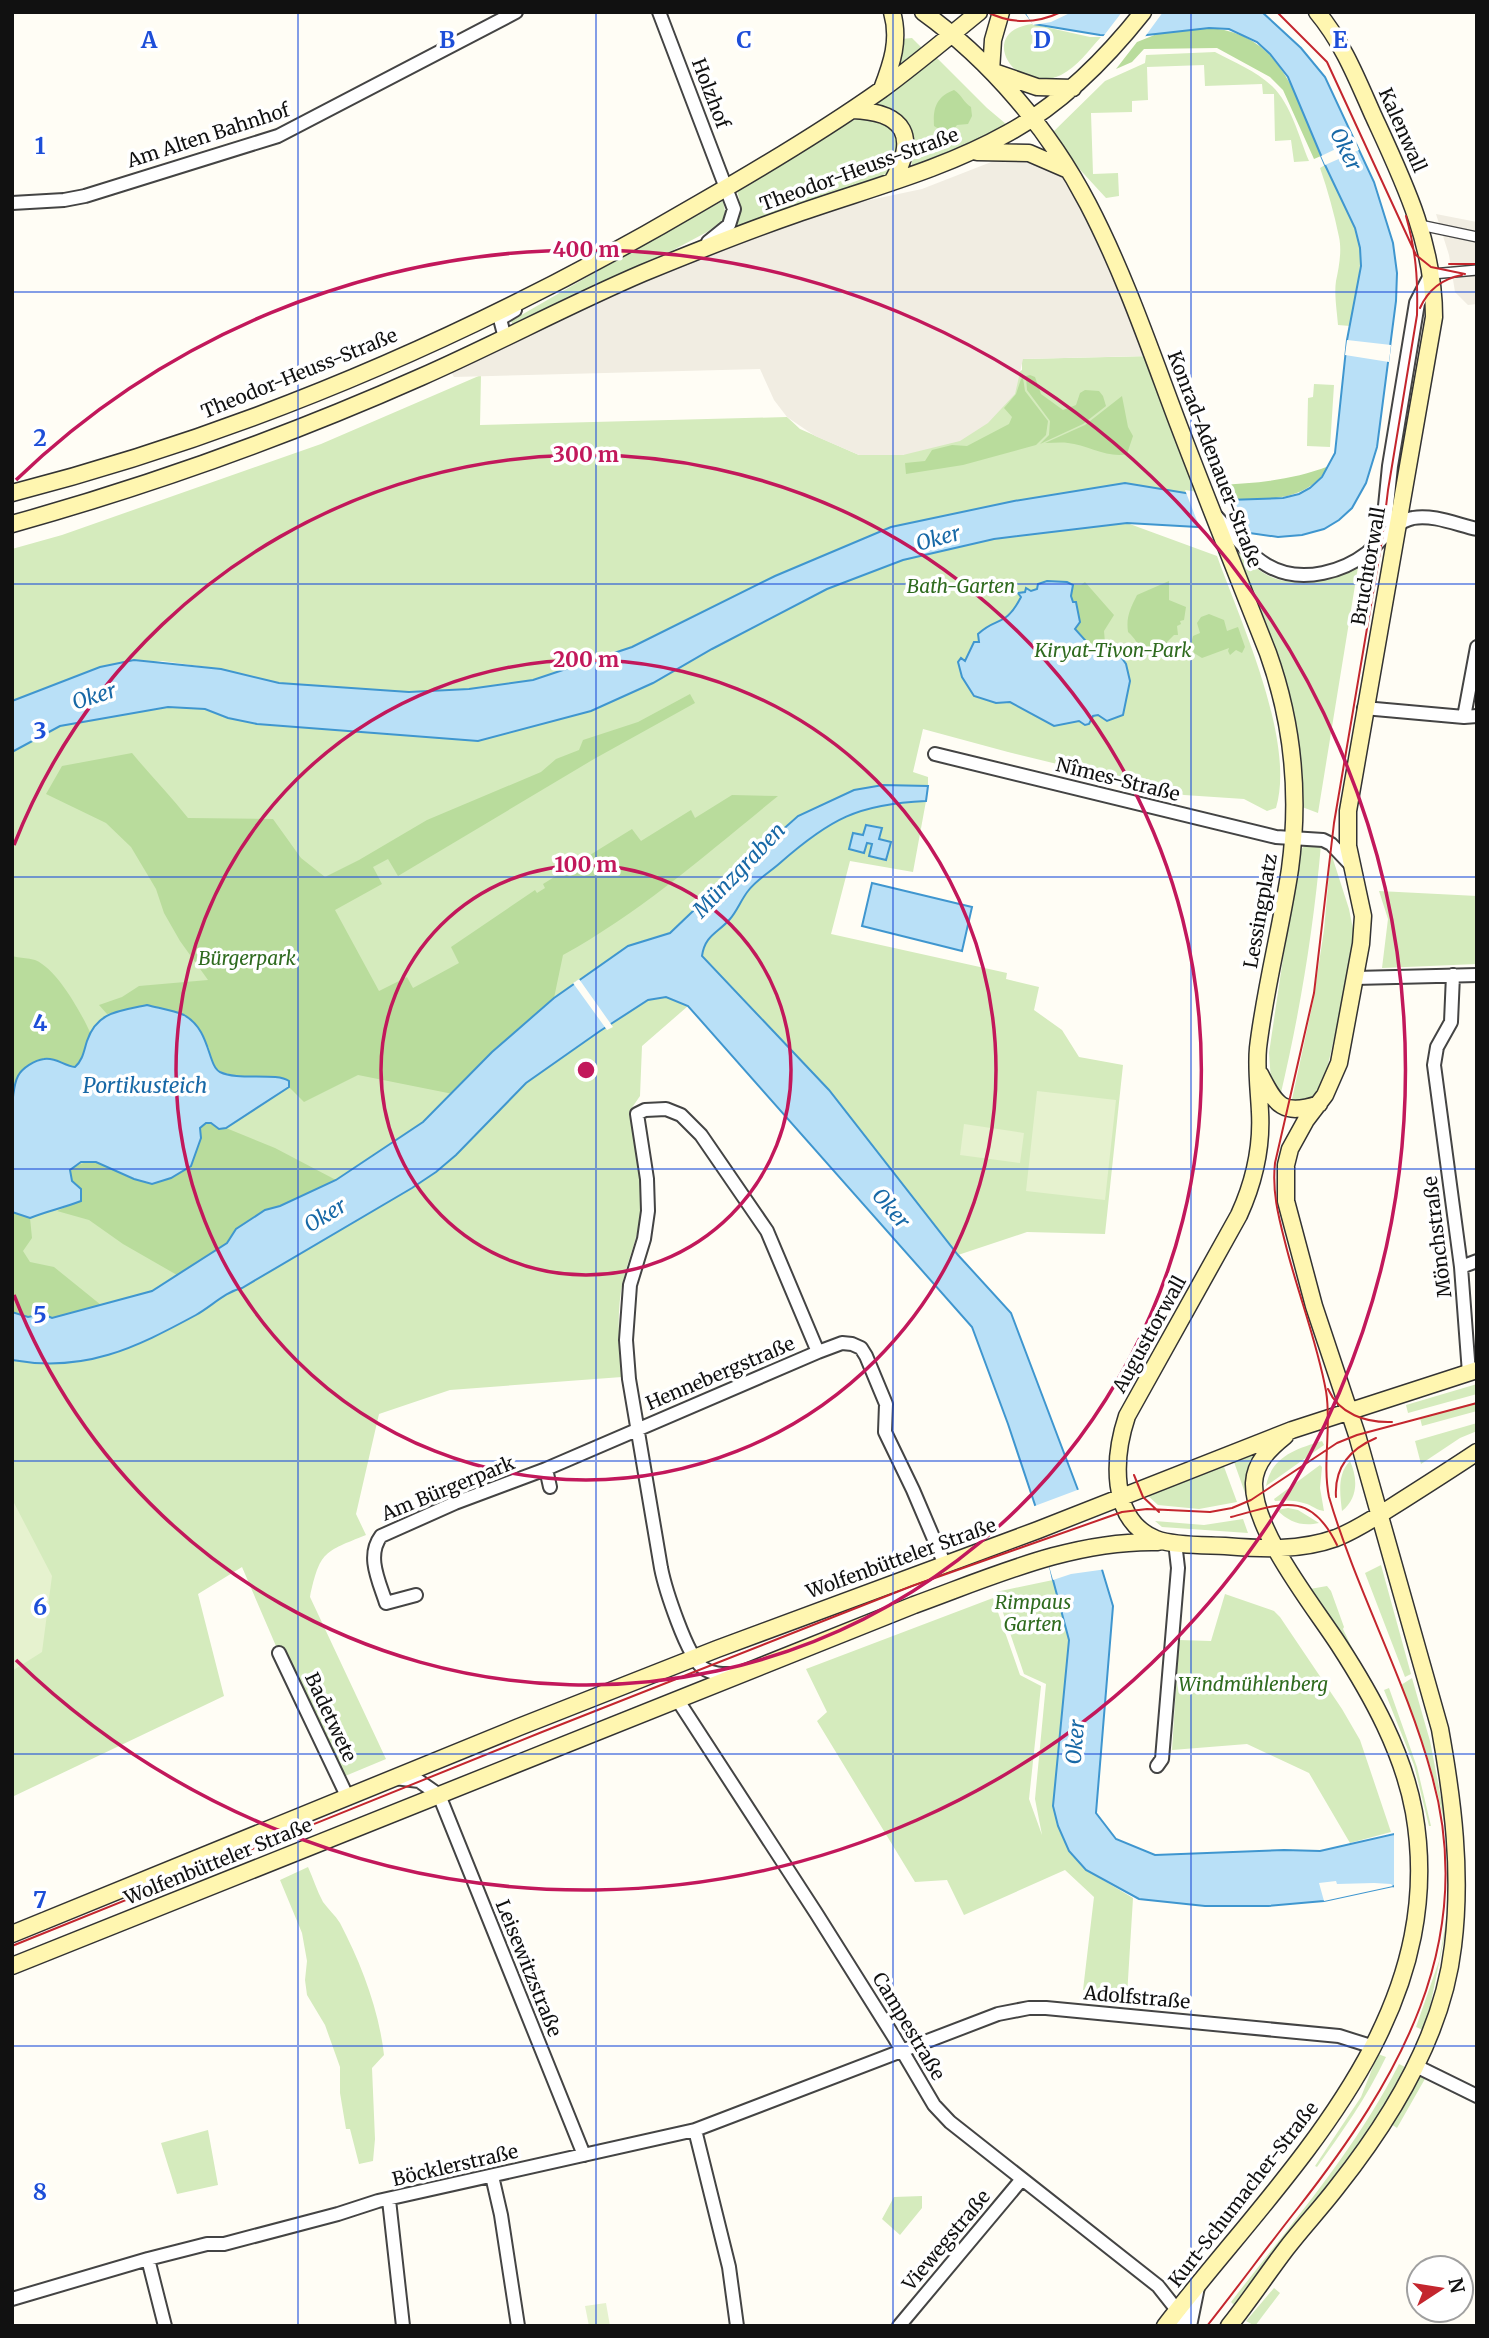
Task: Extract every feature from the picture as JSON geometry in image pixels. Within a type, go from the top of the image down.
[{"type":"main road","points":[[882,89],[896,44],[892,12]]},
{"type":"main road","points":[[923,12],[952,34]]},
{"type":"main road","name":"Theodor-Heuss-Straße","points":[[12,493],[131,459],[271,409],[439,338],[590,264],[727,188],[852,110],[979,12]]},
{"type":"main road","points":[[1001,12],[993,40],[991,71],[1037,87],[1073,88]]},
{"type":"main road","name":"Theodor-Heuss-Straße","points":[[12,524],[134,488],[278,437],[424,376],[698,250],[971,152],[1008,133],[1073,88],[1120,41],[1143,12]]},
{"type":"main road","name":"Kalenwall","points":[[1317,12],[1330,28],[1352,67],[1420,225],[1432,274]]},
{"type":"main road","points":[[1323,12],[1330,28]]},
{"type":"main road","name":"Konrad-Adenauer-Straße","points":[[952,34],[991,71],[1030,118],[1068,170],[1102,232],[1213,513],[1232,541],[1268,653],[1283,703],[1294,775],[1293,838]]},
{"type":"main road","points":[[852,110],[876,112],[886,116],[902,130],[906,141],[905,155],[892,182]]},
{"type":"main road","points":[[971,152],[1029,153],[1068,170]]},
{"type":"main road","name":"Bruchtorwall","points":[[1351,865],[1347,842],[1348,811],[1433,324],[1432,274]]},
{"type":"main road","name":"Lessingplatz","points":[[1246,1200],[1261,1135],[1257,1069],[1264,1010],[1293,838]]},
{"type":"main road","points":[[1230,2326],[1287,2247],[1380,2128],[1416,2066],[1437,2011],[1453,1948],[1457,1867],[1449,1776],[1440,1729],[1349,1410],[1314,1306],[1286,1201],[1285,1174],[1290,1149],[1331,1085],[1339,1063],[1363,934],[1363,916],[1351,865]]},
{"type":"main road","points":[[1257,1069],[1271,1096],[1287,1110],[1304,1109],[1319,1104]]},
{"type":"main road","name":"Augusttorwall","points":[[1121,1497],[1118,1464],[1127,1416],[1246,1200]]},
{"type":"main road","points":[[1276,1548],[1258,1506],[1254,1483],[1259,1463],[1264,1456],[1292,1430],[1473,1372]]},
{"type":"main road","name":"Wolfenbütteler Straße","points":[[12,1934],[695,1658],[1038,1530],[1292,1430]]},
{"type":"main road","points":[[1121,1497],[1127,1511],[1143,1531],[1157,1540],[1276,1548],[1306,1545],[1336,1538],[1378,1516],[1477,1452]]},
{"type":"main road","name":"Wolfenbütteler Straße","points":[[12,1966],[914,1605],[1045,1558],[1102,1545],[1175,1542]]},
{"type":"main road","name":"Kurt-Schumacher-Straße","points":[[1165,2326],[1305,2154],[1337,2109],[1374,2047],[1404,1972],[1413,1935],[1419,1875],[1415,1827],[1404,1775],[1378,1712],[1276,1548]]},
{"type":"street","name":"Am Alten Bahnhof","points":[[12,203],[85,196],[278,136],[448,50],[516,12]]},
{"type":"street","name":"Holzhof","points":[[659,12],[727,188]]},
{"type":"street","name":"Theodor-Heuss-Straße","points":[[698,250],[720,234],[733,217],[734,209],[727,188]]},
{"type":"street","points":[[1420,225],[1477,237]]},
{"type":"street","name":"Theodor-Heuss-Straße","points":[[505,338],[500,323],[503,317],[550,292],[590,264]]},
{"type":"street","points":[[1432,274],[1477,270]]},
{"type":"street","points":[[1232,541],[1267,567],[1290,576],[1307,576],[1349,564],[1409,519],[1424,517],[1477,529]]},
{"type":"street","points":[[1364,708],[1471,717],[1477,647]]},
{"type":"street","name":"Nîmes-Straße","points":[[935,754],[1266,834],[1293,838]]},
{"type":"street","name":"Lessingplatz","points":[[1293,838],[1323,840],[1331,844],[1351,865]]},
{"type":"street","name":"Mönchstraße","points":[[1453,975],[1451,1022],[1437,1047],[1434,1065],[1473,1372]]},
{"type":"street","points":[[1355,978],[1477,975]]},
{"type":"street","name":"Hennebergstraße","points":[[695,1658],[666,1591],[629,1379],[626,1340],[630,1285],[644,1239],[648,1211],[647,1179],[637,1114],[645,1110],[666,1109],[681,1115],[701,1135],[767,1231],[818,1352]]},
{"type":"street","points":[[1461,1267],[1477,1261]]},
{"type":"street","name":"Hennebergstraße","points":[[638,1429],[818,1352],[842,1343],[852,1344],[861,1348],[886,1404],[885,1432],[945,1564]]},
{"type":"street","name":"Am Bürgerpark","points":[[416,1595],[386,1603],[374,1560],[375,1545],[381,1536],[638,1429]]},
{"type":"street","name":"Am Bürgerpark","points":[[546,1469],[550,1487]]},
{"type":"street","points":[[1157,1766],[1162,1759],[1178,1573],[1175,1542]]},
{"type":"street","name":"Badetwete","points":[[279,1653],[348,1798]]},
{"type":"street","points":[[695,1658],[699,1665],[711,1672],[736,1674]]},
{"type":"street","name":"Campestraße","points":[[677,1699],[811,1905],[934,2105],[950,2122],[1158,2286],[1177,2310],[1183,2326]]},
{"type":"street","points":[[395,1778],[419,1781],[439,1796]]},
{"type":"street","name":"Leisewitzstraße","points":[[439,1796],[584,2155]]},
{"type":"street","name":"Adolfstraße","points":[[902,2050],[998,2014],[1029,2008],[1339,2036],[1374,2047]]},
{"type":"street","name":"Böcklerstraße","points":[[12,2299],[207,2244],[224,2244],[388,2200],[695,2130],[902,2050]]},
{"type":"street","points":[[1416,2066],[1477,2096]]},
{"type":"street","points":[[695,2130],[729,2267],[737,2326]]},
{"type":"street","points":[[492,2176],[501,2215],[518,2326]]},
{"type":"street","name":"Viewegstraße","points":[[899,2326],[1022,2179]]},
{"type":"street","points":[[388,2200],[403,2326]]},
{"type":"street","points":[[148,2259],[165,2326]]},
{"type":"street","points":[[1189,2326],[1197,2287]]},
{"type":"green space","points":[[1032,24],[1101,37],[1067,72],[1044,79],[1029,77],[1017,71],[1008,61],[1004,49],[1006,38],[1015,29]]},
{"type":"green space","points":[[1209,28],[1234,33],[1254,42],[1270,56],[1294,92],[1321,156],[1314,159],[1283,90],[1270,77],[1217,48],[1144,49],[1132,62],[1116,69],[1137,42],[1162,32]]},
{"type":"green space","points":[[912,38],[923,49],[898,66],[901,39]]},
{"type":"green space","points":[[1215,52],[1245,67],[1279,93],[1309,161],[1294,162],[1291,140],[1275,141],[1274,94],[1263,94],[1262,84],[1205,86],[1204,65],[1147,67],[1148,100],[1132,101],[1132,112],[1091,113],[1093,174],[1118,173],[1119,196],[1106,198],[1061,149],[1051,134],[1105,81],[1145,63],[1146,55]]},
{"type":"green space","points":[[935,56],[1006,124],[912,167],[912,138],[907,125],[875,101]]},
{"type":"green space","points":[[954,90],[971,107],[972,116],[968,124],[957,125],[944,132],[934,126],[935,109],[943,96]]},
{"type":"green space","points":[[866,117],[892,127],[901,144],[890,171],[878,179],[735,230],[740,211],[737,191],[851,121]]},
{"type":"green space","points":[[1325,165],[1359,241],[1360,269],[1350,326],[1338,325],[1335,292],[1340,242],[1320,168]]},
{"type":"green space","points":[[723,201],[723,220],[707,232],[634,271],[514,327],[511,321]]},
{"type":"green space","points":[[1152,356],[1207,497],[1125,483],[1014,501],[891,527],[632,647],[533,680],[469,689],[409,692],[279,683],[221,669],[162,661],[100,667],[12,701],[12,549],[62,535],[321,444],[481,375],[480,425],[787,417],[800,429],[859,455],[903,455],[1022,370],[1022,359]]},
{"type":"green space","points":[[1026,376],[1035,377],[1041,394],[1063,410],[1076,405],[1080,393],[1085,390],[1099,391],[1106,406],[1083,424],[1040,444],[1049,435],[1050,421],[1027,390]]},
{"type":"green space","points":[[1023,378],[1025,391],[1048,421],[1046,435],[1036,445],[963,465],[906,474],[905,463],[925,461],[932,450],[952,445],[967,446],[1009,424],[1012,417],[1004,408],[1016,394]]},
{"type":"green space","points":[[1314,384],[1334,385],[1330,447],[1307,446],[1308,398],[1313,397]]},
{"type":"green space","points":[[1122,396],[1128,427],[1133,436],[1127,454],[1113,455],[1068,443],[1045,443],[1085,425]]},
{"type":"green space","points":[[1329,466],[1309,487],[1297,493],[1271,499],[1228,500],[1219,485],[1275,480]]},
{"type":"green space","name":"Bürgerpark","points":[[1127,523],[1217,556],[1251,646],[1272,716],[1280,781],[1276,808],[1267,811],[1244,799],[1184,795],[923,729],[913,772],[928,777],[928,786],[883,785],[798,816],[670,933],[628,946],[554,998],[492,1052],[423,1122],[394,1143],[152,1291],[52,1318],[12,1312],[12,752],[60,726],[168,707],[205,709],[228,718],[653,683],[805,599],[901,561],[985,541]]},
{"type":"green space","points":[[1234,546],[1254,566],[1278,579],[1301,582],[1336,575],[1358,567],[1318,813],[1302,807],[1298,747],[1287,688],[1270,634]]},
{"type":"green space","points":[[1169,581],[1169,600],[1186,607],[1184,620],[1177,626],[1178,635],[1174,635],[1167,642],[1162,653],[1154,652],[1154,647],[1144,652],[1128,632],[1131,609],[1137,595]]},
{"type":"green space","points":[[1085,582],[1114,615],[1104,631],[1105,643],[1108,645],[1092,648],[1074,628],[1080,622],[1076,602],[1073,602],[1071,596],[1073,585]]},
{"type":"green space","points":[[1209,614],[1224,620],[1227,631],[1238,627],[1245,647],[1242,653],[1236,650],[1230,655],[1229,648],[1202,658],[1194,653],[1191,644],[1193,636],[1200,633],[1197,623],[1201,617]]},
{"type":"green space","points":[[690,694],[695,703],[594,759],[398,876],[388,859],[373,867],[382,884],[335,910],[379,991],[407,977],[413,988],[459,963],[451,947],[535,890],[537,893],[545,888],[543,884],[632,829],[641,841],[691,810],[695,818],[732,795],[778,796],[647,901],[563,955],[554,998],[492,1052],[453,1094],[358,1075],[304,1102],[289,1087],[289,1082],[237,1076],[218,1070],[212,1062],[209,1047],[147,1005],[107,1014],[99,1005],[122,997],[139,986],[208,980],[180,941],[164,913],[156,889],[131,847],[106,823],[46,794],[62,766],[132,753],[188,818],[273,819],[301,858],[325,877],[427,820],[541,772],[556,759],[579,750],[583,740],[638,722]]},
{"type":"green space","points":[[926,801],[913,872],[850,861],[831,934],[1007,973],[1006,979],[1039,987],[1034,1010],[1062,1030],[1079,1057],[1123,1065],[1105,1234],[1027,1232],[958,1255],[829,1090],[702,956],[706,943],[735,913],[747,891],[814,835],[863,810]]},
{"type":"green space","points":[[1308,843],[1321,845],[1318,878],[1305,972],[1280,1097],[1271,1081],[1269,1053],[1299,851]]},
{"type":"green space","points":[[1331,853],[1353,929],[1350,970],[1323,1086],[1314,1098],[1291,1104],[1313,1002],[1324,930]]},
{"type":"green space","points":[[1379,891],[1477,896],[1477,964],[1382,968],[1388,919]]},
{"type":"green space","points":[[12,956],[35,960],[51,972],[74,1002],[90,1032],[80,1063],[75,1067],[58,1060],[15,1086],[12,1107]]},
{"type":"green space","points":[[666,997],[688,1006],[642,1046],[640,1096],[629,1112],[639,1172],[641,1208],[619,1305],[622,1377],[450,1390],[379,1414],[356,1514],[366,1535],[332,1550],[317,1570],[310,1597],[386,1759],[338,1779],[242,1567],[198,1594],[224,1696],[12,1797],[12,1360],[63,1363],[108,1355],[152,1338],[196,1315],[436,1172],[526,1083],[648,1000]]},
{"type":"green space","points":[[1037,1091],[1116,1100],[1105,1200],[1026,1191]]},
{"type":"green space","points":[[206,1123],[219,1129],[226,1128],[275,1148],[336,1180],[280,1206],[265,1210],[236,1229],[227,1243],[177,1275],[123,1244],[89,1220],[57,1211],[81,1200],[70,1170],[78,1165],[97,1163],[152,1184],[190,1153],[199,1137],[200,1128]]},
{"type":"green space","points":[[964,1124],[1024,1133],[1020,1163],[960,1155]]},
{"type":"green space","points":[[12,1212],[30,1218],[32,1238],[23,1251],[30,1262],[54,1267],[101,1305],[52,1318],[43,1314],[28,1317],[12,1312]]},
{"type":"green space","points":[[1477,1384],[1477,1394],[1408,1413],[1406,1405]]},
{"type":"green space","points":[[1477,1402],[1477,1411],[1422,1426],[1420,1418]]},
{"type":"green space","points":[[1477,1423],[1477,1431],[1460,1438],[1421,1464],[1415,1441]]},
{"type":"green space","points":[[1322,1441],[1324,1445],[1266,1486],[1274,1467],[1287,1455]]},
{"type":"green space","points":[[1255,1453],[1248,1467],[1248,1492],[1245,1493],[1234,1462]]},
{"type":"green space","points":[[1350,1461],[1355,1488],[1351,1500],[1342,1511],[1341,1478]]},
{"type":"green space","points":[[1223,1464],[1237,1502],[1199,1509],[1158,1505],[1146,1494]]},
{"type":"green space","points":[[1320,1465],[1324,1511],[1299,1502],[1275,1501],[1274,1499]]},
{"type":"green space","points":[[12,1499],[52,1576],[42,1652],[12,1671]]},
{"type":"green space","points":[[1277,1510],[1298,1510],[1319,1523],[1296,1522]]},
{"type":"green space","points":[[1243,1519],[1248,1533],[1162,1527],[1155,1521],[1204,1525]]},
{"type":"green space","points":[[1381,1565],[1411,1674],[1405,1677],[1365,1573]]},
{"type":"green space","name":"Rimpaus Garten","points":[[1053,1580],[1069,1640],[1063,1718],[1086,1870],[1133,1898],[1127,1996],[1083,1990],[1094,1897],[1065,1870],[964,1915],[947,1880],[915,1882],[817,1721],[827,1712],[806,1669],[993,1598],[1020,1675],[1041,1686],[1029,1799],[1042,1835],[1035,1799],[1046,1684],[1024,1674],[996,1592]]},
{"type":"green space","points":[[1327,1586],[1343,1629],[1362,1669],[1310,1589]]},
{"type":"green space","name":"Windmühlenberg","points":[[1225,1594],[1274,1611],[1280,1617],[1360,1740],[1391,1832],[1350,1843],[1309,1773],[1247,1744],[1172,1750],[1179,1640],[1211,1641]]},
{"type":"green space","points":[[1412,1678],[1430,1741],[1447,1829],[1427,1755],[1401,1685]]},
{"type":"green space","points":[[1389,1688],[1417,1767],[1431,1826],[1414,1765],[1384,1690]]},
{"type":"green space","points":[[308,1867],[323,1902],[340,1923],[355,1954],[368,1987],[382,2038],[384,2055],[372,2068],[375,2139],[373,2161],[359,2164],[350,2129],[346,2129],[340,2093],[340,2067],[325,2025],[307,1995],[307,1961],[302,1933],[280,1880]]},
{"type":"green space","points":[[1448,1909],[1450,1910],[1425,2031],[1416,2027],[1439,1961]]},
{"type":"green space","points":[[1378,2054],[1386,2057],[1371,2086],[1336,2141],[1317,2167],[1315,2166],[1361,2097]]},
{"type":"green space","points":[[1399,2064],[1407,2068],[1363,2141],[1235,2306],[1231,2302],[1342,2157],[1382,2096]]},
{"type":"green space","points":[[1420,2077],[1426,2077],[1397,2128],[1391,2124]]},
{"type":"green space","points":[[208,2130],[218,2185],[177,2194],[161,2143]]},
{"type":"green space","points":[[922,2196],[922,2208],[900,2235],[882,2219],[894,2197]]},
{"type":"green space","points":[[1274,2288],[1280,2293],[1255,2326],[1246,2321]]},
{"type":"green space","points":[[606,2303],[610,2326],[589,2326],[585,2306]]},
{"type":"shaded area","points":[[1004,157],[1031,159],[1053,169],[1062,176],[1078,198],[1113,272],[1145,356],[1023,359],[1015,394],[988,423],[960,441],[903,455],[859,455],[815,436],[787,417],[774,400],[760,369],[454,377],[451,372],[650,278],[764,233],[865,201],[922,189]]},
{"type":"shaded area","points":[[1436,214],[1477,222],[1477,304],[1468,305],[1455,292],[1449,255]]},
{"type":"water","name":"Oker","points":[[1025,12],[1262,12],[1301,48],[1325,77],[1374,182],[1393,243],[1397,273],[1396,301],[1377,447],[1366,483],[1352,508],[1339,520],[1324,529],[1302,535],[1278,537],[1215,528],[1127,523],[994,539],[903,560],[827,589],[653,683],[591,711],[478,741],[257,724],[228,718],[205,709],[168,707],[60,726],[12,752],[12,701],[100,667],[134,660],[221,669],[279,683],[409,692],[469,689],[533,680],[632,647],[775,576],[891,527],[1014,501],[1125,483],[1228,500],[1283,498],[1310,488],[1322,477],[1335,453],[1347,340],[1361,266],[1355,228],[1288,77],[1257,42],[1229,29],[1209,28],[1138,36],[1100,35],[1034,24]]},
{"type":"water","points":[[1047,581],[1073,585],[1071,596],[1073,602],[1076,602],[1080,622],[1075,629],[1092,648],[1105,645],[1114,647],[1126,664],[1130,681],[1123,715],[1107,721],[1098,715],[1093,716],[1089,724],[1085,725],[1079,721],[1054,726],[1010,702],[996,703],[974,696],[962,677],[958,662],[961,658],[965,661],[974,642],[979,642],[978,634],[1010,613],[1021,597],[1018,593],[1025,592],[1026,588],[1031,591],[1037,589],[1038,584]]},
{"type":"water","points":[[883,785],[928,786],[926,801],[863,810],[814,835],[751,887],[735,913],[706,943],[702,956],[829,1090],[958,1255],[1011,1313],[1078,1490],[1113,1606],[1096,1813],[1116,1839],[1155,1855],[1320,1851],[1394,1834],[1477,1916],[1393,1886],[1324,1901],[1268,1906],[1205,1906],[1139,1899],[1086,1870],[1069,1851],[1053,1806],[1069,1640],[1039,1517],[972,1327],[688,1006],[666,997],[648,1000],[526,1083],[436,1172],[196,1315],[152,1338],[108,1355],[63,1363],[12,1360],[12,1312],[28,1317],[43,1314],[52,1318],[152,1291],[227,1243],[236,1229],[265,1210],[280,1206],[336,1180],[423,1122],[492,1052],[554,998],[628,946],[670,933],[798,816],[854,790]]},
{"type":"water","points":[[866,825],[882,828],[879,839],[891,842],[886,860],[869,856],[872,844],[867,843],[864,853],[849,849],[853,833],[863,835]]},
{"type":"water","points":[[872,883],[972,907],[962,951],[862,926]]},
{"type":"water","name":"Portikusteich","points":[[147,1005],[180,1013],[193,1021],[220,1072],[237,1076],[283,1078],[289,1081],[289,1087],[226,1128],[219,1129],[206,1123],[200,1128],[201,1138],[191,1166],[171,1178],[152,1184],[96,1162],[81,1162],[70,1170],[72,1181],[81,1189],[81,1201],[30,1218],[12,1212],[11,1121],[18,1076],[29,1065],[44,1059],[75,1067],[82,1058],[91,1031],[103,1018],[119,1011]]},
{"type":"pier","points":[[1025,12],[1072,12],[1051,22],[1033,25]]},
{"type":"pier","points":[[1122,12],[1163,12],[1144,38],[1102,38]]},
{"type":"pier","points":[[1355,140],[1359,150],[1325,165],[1321,156]]},
{"type":"pier","points":[[1347,340],[1391,345],[1389,362],[1345,355]]},
{"type":"pier","points":[[1185,490],[1223,496],[1247,536],[1201,531]]},
{"type":"pier","points":[[579,979],[613,1027],[607,1030],[573,983]]},
{"type":"pier","points":[[1080,1489],[1107,1569],[1071,1574],[1053,1580],[1032,1507]]},
{"type":"pier","points":[[1394,1830],[1477,1859],[1477,1920],[1394,1891]]},
{"type":"pier","points":[[1336,1881],[1337,1884],[1374,1883],[1393,1886],[1324,1901],[1319,1883]]},
{"type":"tram line","points":[[987,12],[1005,19],[1024,21],[1042,19],[1061,12]]},
{"type":"tram line","points":[[1277,12],[1327,62],[1416,255],[1431,267],[1465,274]]},
{"type":"tram line","points":[[1207,2326],[1334,2160],[1368,2110],[1397,2059],[1420,2007],[1437,1953],[1445,1896],[1444,1838],[1432,1776],[1409,1705],[1353,1567],[1329,1497],[1326,1471],[1326,1391],[1282,1232],[1274,1183],[1275,1163],[1314,993],[1334,823],[1417,315],[1416,265],[1406,216]]},
{"type":"tram line","points":[[1449,264],[1477,264]]},
{"type":"tram line","points":[[1420,308],[1436,286],[1462,275]]},
{"type":"tram line","points":[[1328,1389],[1346,1411],[1363,1419],[1392,1422]]},
{"type":"tram line","points":[[12,1946],[912,1586],[1122,1512],[1147,1509],[1210,1512],[1232,1508],[1251,1500],[1337,1443],[1357,1435],[1477,1403]]},
{"type":"tram line","points":[[1336,1497],[1338,1477],[1346,1460],[1358,1448],[1376,1438]]},
{"type":"tram line","points":[[1134,1475],[1143,1497],[1159,1512]]},
{"type":"tram line","points":[[1231,1517],[1279,1505],[1305,1508],[1327,1527],[1337,1545]]},
{"type":"park label","name":"Bath-Garten","points":[[961,586]]},
{"type":"park label","name":"Kiryat-Tivon-Park","points":[[1113,650]]},
{"type":"water label","name":"Münzgraben","points":[[739,870]]}]
